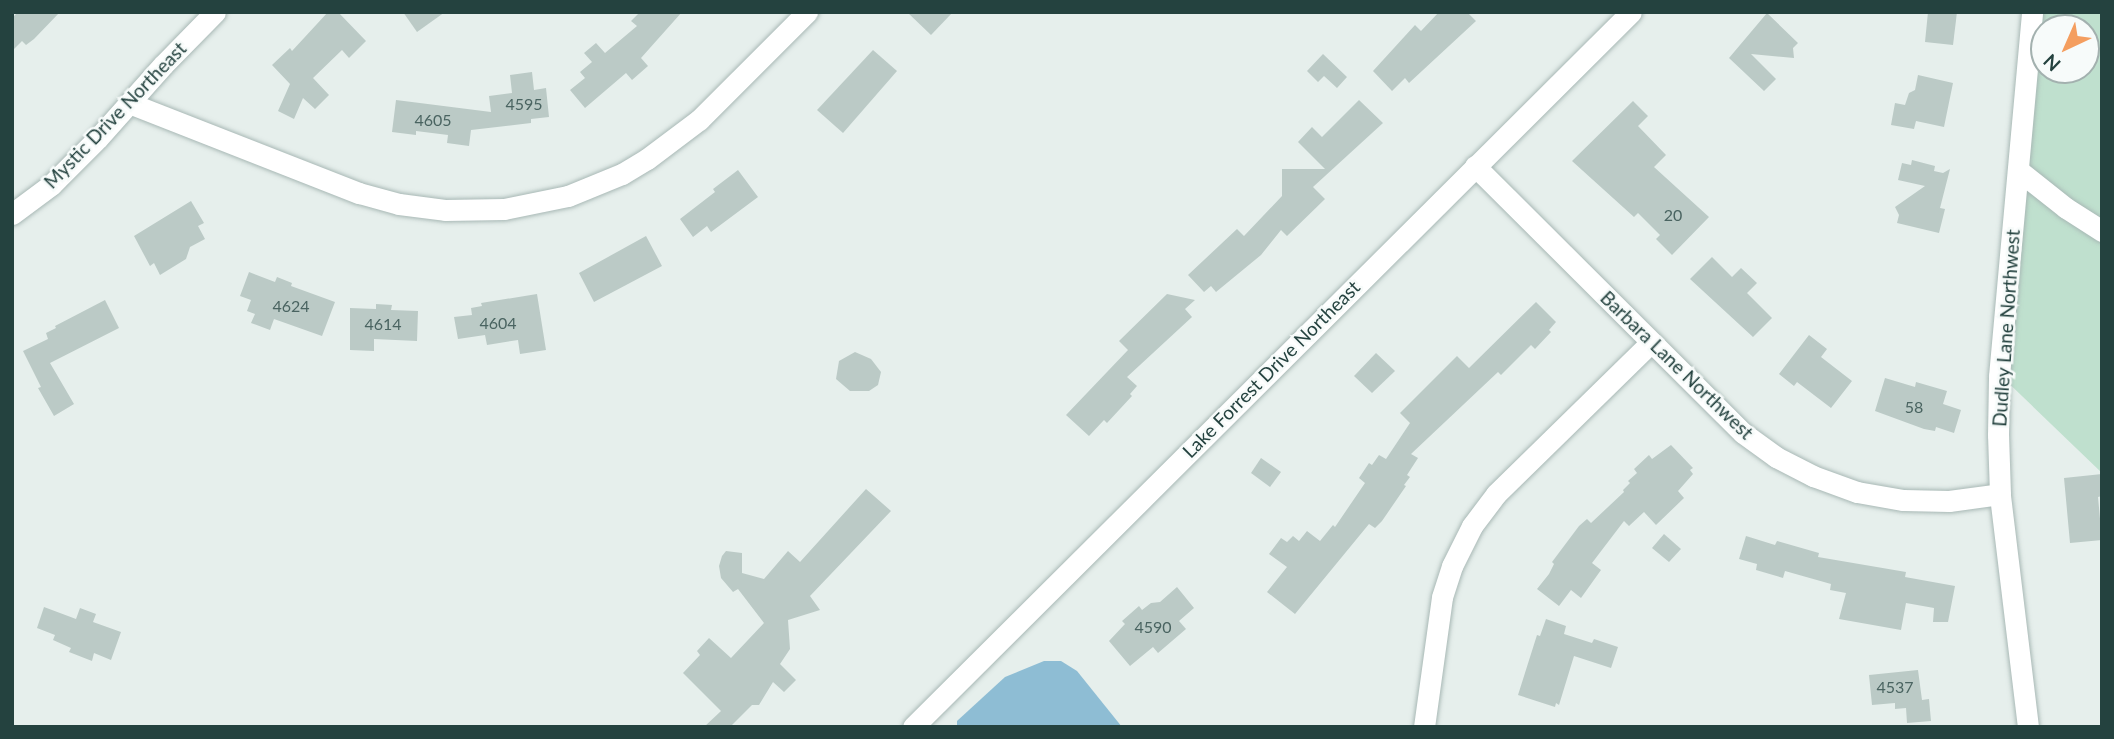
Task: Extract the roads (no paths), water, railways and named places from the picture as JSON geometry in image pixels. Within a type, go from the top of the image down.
[{"type":"street","name":"Mystic Drive Northeast","points":[[12,214],[51,185],[215,12]]},
{"type":"street","points":[[129,103],[359,193],[399,204],[445,210],[504,209],[568,196],[622,174],[648,159],[699,120],[807,12]]},
{"type":"street","name":"Lake Forrest Drive Northeast","points":[[913,727],[1631,12]]},
{"type":"street","name":"Dudley Lane Northwest","points":[[2028,727],[2000,494],[1999,376],[2032,12]]},
{"type":"street","name":"Barbara Lane Northwest","points":[[1475,166],[1743,433],[1776,457],[1813,476],[1857,492],[1903,500],[1949,501],[2000,494]]},
{"type":"street","points":[[2018,170],[2066,208],[2102,230]]},
{"type":"street","points":[[1424,727],[1442,597],[1452,566],[1472,526],[1496,494],[1651,342]]},
{"type":"water","points":[[1044,661],[1061,661],[1077,671],[1122,727],[957,727],[957,721],[1005,677]]}]
